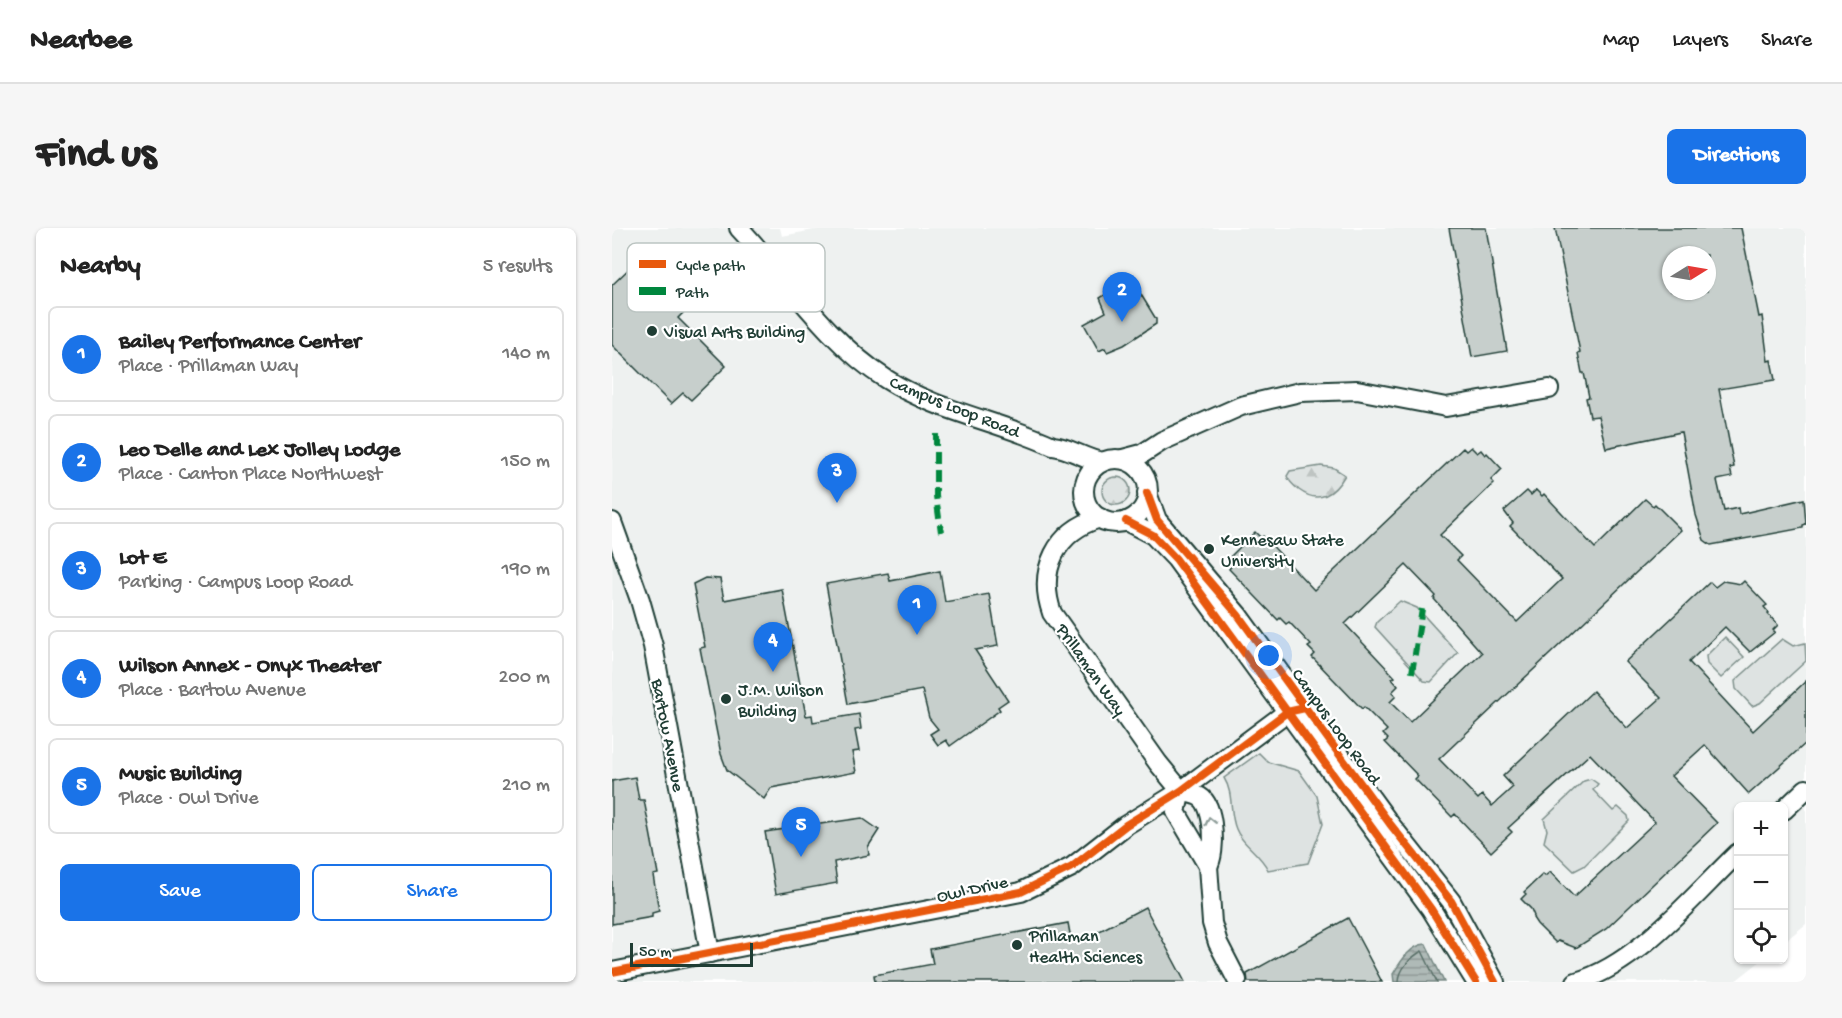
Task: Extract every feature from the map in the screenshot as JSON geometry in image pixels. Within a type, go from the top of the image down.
[{"type":"street","name":"Campus Loop Road","points":[[739,228],[752,243]]},
{"type":"street","name":"Campus Loop Road","points":[[815,312],[847,348],[887,380],[913,393],[1053,446],[1065,447],[1085,458],[1102,462]]},
{"type":"street","points":[[1100,518],[1085,492],[1090,471],[1102,462],[1134,457],[1162,441],[1174,438],[1241,406],[1315,390],[1365,390],[1446,407],[1549,389]]},
{"type":"street","points":[[1066,535],[1100,518],[1117,523],[1126,521],[1142,509],[1156,459],[1174,438]]},
{"type":"street","name":"Campus Loop Road","points":[[1053,446],[1077,468],[1085,492]]},
{"type":"street","points":[[1123,459],[1137,467],[1147,487]]},
{"type":"street","name":"Campus Loop Road","points":[[1147,487],[1157,520],[1238,615],[1389,824],[1451,900],[1495,982]]},
{"type":"street","name":"Prillaman Way","points":[[1085,492],[1066,535],[1056,546],[1048,567],[1047,595],[1052,613],[1158,763],[1181,791]]},
{"type":"street","name":"Campus Loop Road","points":[[1126,521],[1153,535],[1176,559],[1431,909],[1476,982]]},
{"type":"street","name":"Bartow Avenue","points":[[612,522],[640,600],[653,646],[710,953]]},
{"type":"street","points":[[1287,712],[1305,708]]},
{"type":"street","name":"Owl Drive","points":[[612,972],[1021,892],[1072,867],[1126,825],[1181,791],[1287,712]]},
{"type":"street","points":[[1788,806],[1806,789]]},
{"type":"street","points":[[1208,866],[1214,857],[1214,843],[1211,821],[1205,803],[1200,797],[1181,791],[1176,812],[1208,866],[1212,924],[1218,943],[1237,980]]},
{"type":"street","points":[[1576,982],[1610,968],[1635,952],[1735,856]]},
{"type":"shaded area","name":"Kennesaw State University","points":[[612,228],[780,228],[782,236],[824,228],[1806,228],[1806,924],[1788,939],[1788,802],[1734,802],[1734,964],[1757,964],[1734,982],[612,982]]},
{"type":"green space","points":[[1321,466],[1334,468],[1345,475],[1331,492],[1319,497],[1313,497],[1299,490],[1287,476],[1290,471]]},
{"type":"green space","points":[[1116,477],[1126,481],[1130,491],[1126,501],[1116,505],[1106,501],[1102,491],[1106,481]]},
{"type":"green space","points":[[1400,601],[1417,608],[1458,653],[1431,682],[1424,681],[1375,627],[1377,622]]},
{"type":"green space","points":[[1725,637],[1744,657],[1721,678],[1707,664],[1706,656]]},
{"type":"green space","points":[[1782,639],[1793,646],[1805,643],[1806,661],[1760,703],[1752,706],[1736,689],[1735,681]]},
{"type":"green space","points":[[1259,753],[1268,762],[1299,771],[1317,796],[1323,824],[1308,863],[1268,870],[1242,840],[1236,829],[1229,790],[1224,778]]},
{"type":"green space","points":[[1591,779],[1598,784],[1593,790],[1613,811],[1618,807],[1628,816],[1629,821],[1584,866],[1574,871],[1544,842],[1547,830],[1544,819],[1584,781]]},
{"type":"water","points":[[1426,944],[1444,982],[1394,982],[1393,974],[1406,954],[1415,947]]},
{"type":"building","points":[[1449,228],[1486,228],[1507,351],[1472,357]]},
{"type":"building","points":[[1555,228],[1741,228],[1759,317],[1762,316],[1768,361],[1771,360],[1775,380],[1719,389],[1734,467],[1730,468],[1732,477],[1717,480],[1724,511],[1738,508],[1739,514],[1804,499],[1806,524],[1803,528],[1711,545],[1704,540],[1696,515],[1681,432],[1606,448],[1598,416],[1590,417],[1586,398],[1589,397],[1578,353],[1580,352]]},
{"type":"building","name":"Visual Arts Building","points":[[627,271],[627,312],[684,312],[678,318],[726,366],[691,400],[683,393],[671,404],[612,345],[612,285]]},
{"type":"building","points":[[1114,289],[1121,302],[1140,293],[1156,319],[1156,324],[1124,345],[1107,352],[1105,348],[1099,351],[1084,324],[1106,312],[1100,298]]},
{"type":"building","points":[[1471,447],[1477,453],[1481,450],[1485,455],[1487,453],[1502,469],[1491,480],[1494,483],[1440,535],[1461,556],[1457,560],[1517,622],[1562,579],[1510,526],[1513,523],[1504,511],[1527,491],[1531,495],[1536,490],[1542,496],[1544,494],[1595,548],[1645,499],[1653,506],[1655,504],[1681,530],[1439,759],[1478,799],[1482,795],[1492,806],[1513,787],[1503,776],[1593,691],[1627,728],[1661,698],[1625,662],[1710,582],[1715,587],[1723,581],[1741,584],[1744,581],[1767,605],[1764,607],[1778,625],[1773,630],[1775,632],[1750,652],[1725,627],[1689,662],[1753,731],[1806,681],[1806,743],[1749,794],[1705,745],[1671,776],[1717,823],[1606,929],[1576,948],[1558,941],[1556,943],[1537,924],[1531,909],[1521,899],[1526,894],[1524,892],[1543,874],[1545,876],[1550,872],[1574,897],[1655,822],[1590,754],[1508,828],[1512,832],[1491,852],[1455,814],[1452,817],[1415,779],[1418,776],[1385,742],[1388,739],[1383,734],[1387,730],[1364,707],[1362,709],[1312,657],[1315,654],[1308,647],[1311,645],[1289,622],[1286,624],[1280,618],[1278,620],[1229,569],[1232,565],[1227,560],[1255,532],[1261,538],[1263,536],[1314,590],[1463,448],[1466,451]],"holes":[[[1406,565],[1436,596],[1434,599],[1482,653],[1410,722],[1390,702],[1396,696],[1392,692],[1398,686],[1392,679],[1395,677],[1345,624]]]},
{"type":"building","points":[[940,571],[945,602],[989,594],[998,646],[975,650],[1008,700],[998,707],[1000,710],[950,746],[946,740],[938,745],[930,734],[938,729],[929,718],[922,690],[848,704],[826,584],[888,573],[890,581]]},
{"type":"building","name":"J.M. Wilson Building","points":[[705,578],[720,579],[724,600],[782,589],[806,716],[812,715],[813,722],[859,714],[861,729],[855,730],[859,751],[852,752],[856,772],[771,788],[764,799],[727,770],[721,754],[700,648],[705,647],[693,584]]},
{"type":"building","points":[[635,777],[639,800],[644,800],[658,874],[653,875],[659,911],[652,913],[652,917],[612,924],[612,781]]},
{"type":"building","points":[[862,818],[879,830],[868,847],[869,855],[834,862],[837,883],[776,894],[765,832]]},
{"type":"building","name":"Prillaman Health Sciences","points":[[1145,907],[1185,982],[875,982],[874,975],[933,964],[930,949],[1068,923],[1071,939],[1092,935]]},
{"type":"building","points":[[1348,918],[1382,982],[1248,982],[1247,974]]},
{"type":"marked path","points":[[936,434],[936,496],[941,532]]},
{"type":"marked path","points":[[1412,673],[1422,609]]},
{"type":"cycle path","points":[[1147,493],[1157,520],[1238,615],[1390,824],[1451,901],[1495,982]]},
{"type":"cycle path","points":[[1126,521],[1153,535],[1176,559],[1431,909],[1476,982]]},
{"type":"cycle path","points":[[612,972],[1021,892],[1072,867],[1126,825],[1181,791],[1287,712],[1305,708]]},
{"type":"place","name":"Leo Delle and Lex Jolley Lodge","points":[[1122,322]]},
{"type":"place","name":"Visual Arts Building","points":[[652,331]]},
{"type":"place","name":"Lot E","points":[[837,503]]},
{"type":"place","name":"Kennesaw State University","points":[[1209,549]]},
{"type":"place","name":"Bailey Performance Center","points":[[917,635]]},
{"type":"place","name":"Wilson Annex - Onyx Theater","points":[[773,672]]},
{"type":"place","name":"J.M. Wilson Building","points":[[726,699]]},
{"type":"place","name":"Music Building","points":[[801,857]]},
{"type":"place","name":"Prillaman Health Sciences","points":[[1017,945]]}]
